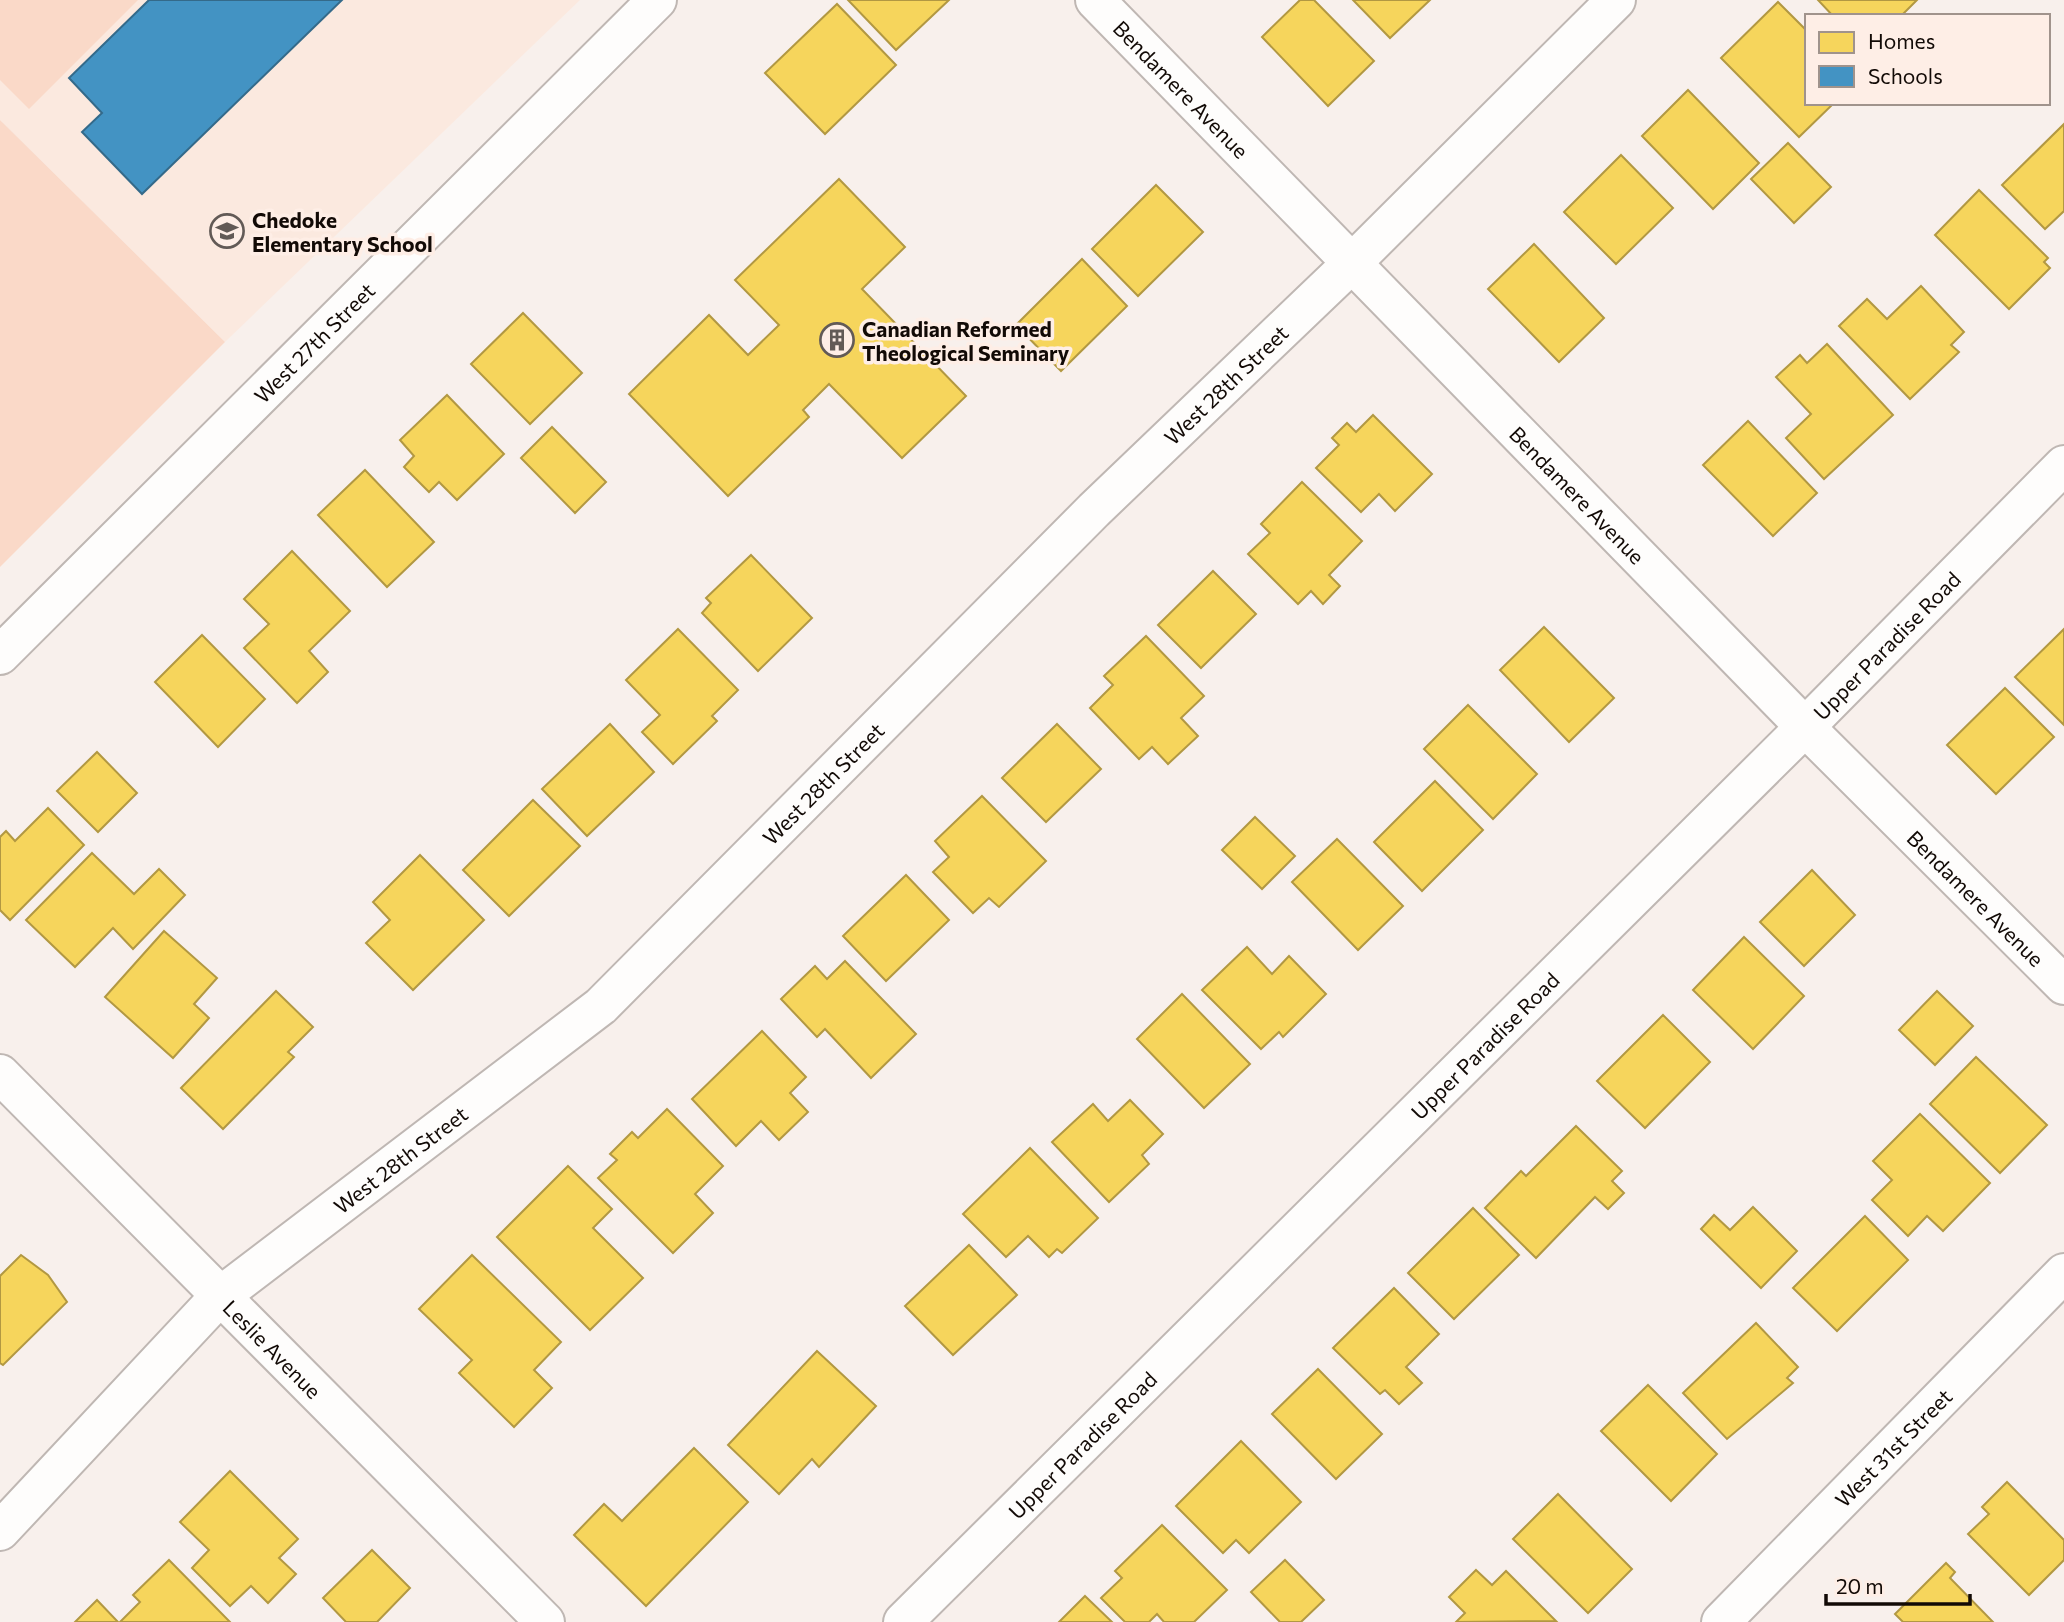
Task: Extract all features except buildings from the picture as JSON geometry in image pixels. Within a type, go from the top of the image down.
[{"type":"street","name":"West 27th Street","points":[[0,655],[657,0]]},
{"type":"street","name":"Bendamere Avenue","points":[[1095,0],[1805,727],[2064,985]]},
{"type":"street","name":"West 28th Street","points":[[0,1531],[219,1297],[601,1006],[1094,510],[1351,264],[1616,0]]},
{"type":"street","name":"Upper Paradise Road","points":[[903,1622],[1805,727],[2064,465]]},
{"type":"street","name":"Leslie Avenue","points":[[0,1074],[545,1622]]},
{"type":"street","name":"West 31st Street","points":[[1721,1622],[2064,1273]]},
{"type":"shaded area","name":"Chedoke Elementary School","points":[[0,0],[580,0],[225,342],[0,120]]},
{"type":"shaded area","points":[[0,0],[138,0],[29,109],[0,80]]},
{"type":"shaded area","points":[[0,120],[225,342],[0,567]]},
{"type":"place","name":"Chedoke Elementary School","points":[[227,231]]},
{"type":"place","name":"Canadian Reformed Theological Seminary","points":[[837,340]]}]
